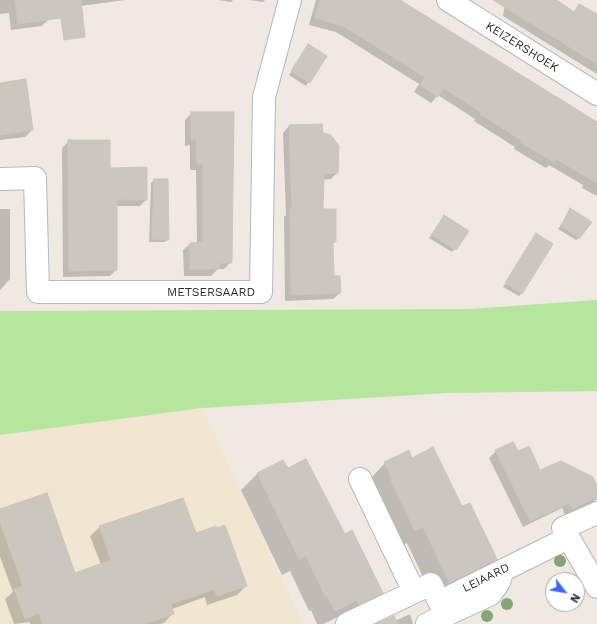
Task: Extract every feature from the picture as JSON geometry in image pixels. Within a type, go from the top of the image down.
[{"type":"street","name":"METSERSAARD","points":[[0,179],[35,178],[38,292],[261,292],[264,97],[290,0]]},
{"type":"street","name":"KEIZERSHOEK","points":[[448,0],[597,94]]},
{"type":"street","points":[[360,479],[414,592]]},
{"type":"street","points":[[597,513],[563,528],[597,587]]},
{"type":"street","name":"LEIAARD","points":[[348,624],[431,584],[439,602],[568,538]]},
{"type":"street","points":[[427,624],[491,594],[497,587],[503,570]]},
{"type":"shaded area","points":[[202,408],[303,624],[0,624],[0,435]]},
{"type":"green space","points":[[597,300],[597,391],[448,393],[202,408],[0,435],[0,311],[470,309]]},
{"type":"building","points":[[15,0],[81,0],[85,37],[64,40],[61,18],[18,24]]},
{"type":"building","points":[[320,0],[400,0],[597,122],[597,183],[556,159],[554,162],[520,142],[521,140],[443,88],[438,97],[420,85],[425,77],[343,26],[315,18]]},
{"type":"building","points":[[493,0],[557,0],[574,12],[579,4],[597,14],[597,64]]},
{"type":"building","points":[[308,44],[327,56],[310,83],[291,71]]},
{"type":"building","points":[[26,79],[33,130],[0,135],[0,83]]},
{"type":"building","points":[[191,112],[234,112],[232,263],[219,263],[219,269],[190,269],[190,243],[203,242],[203,164],[197,164],[196,139],[191,139]]},
{"type":"building","points":[[322,124],[323,133],[331,135],[339,146],[338,173],[324,174],[323,209],[336,209],[336,242],[333,242],[334,276],[340,276],[341,293],[291,295],[290,209],[292,209],[289,125]]},
{"type":"building","points":[[68,140],[110,140],[110,168],[147,167],[147,200],[117,199],[117,270],[69,271]]},
{"type":"building","points":[[154,179],[168,179],[169,240],[152,239]]},
{"type":"building","points":[[570,208],[592,222],[580,238],[561,226]]},
{"type":"building","points":[[444,215],[469,231],[456,250],[432,235]]},
{"type":"building","points":[[536,233],[553,244],[522,294],[505,283]]},
{"type":"building","points":[[513,442],[518,451],[529,446],[540,470],[561,461],[593,477],[597,486],[597,497],[572,509],[569,503],[530,521],[495,450]]},
{"type":"building","points":[[433,447],[462,506],[470,503],[497,559],[450,583],[423,527],[415,531],[384,462],[409,450],[412,458]]},
{"type":"building","points":[[306,459],[345,534],[352,530],[383,593],[359,605],[357,600],[335,611],[327,595],[325,596],[306,555],[299,559],[257,473],[283,460],[288,468]]},
{"type":"building","points":[[47,493],[75,573],[111,560],[99,526],[183,498],[196,533],[216,526],[217,528],[225,525],[247,586],[217,596],[214,589],[171,604],[174,614],[145,624],[43,624],[39,613],[25,619],[14,589],[23,586],[0,522],[0,509]]},
{"type":"building","points":[[394,616],[398,624],[376,624]]}]
